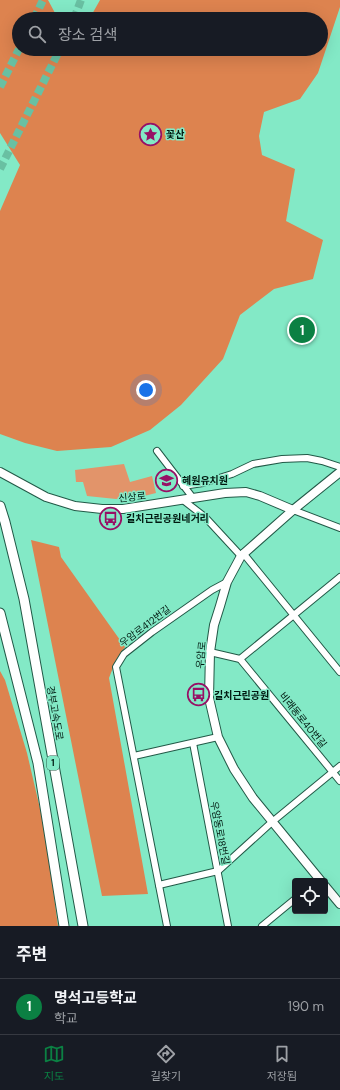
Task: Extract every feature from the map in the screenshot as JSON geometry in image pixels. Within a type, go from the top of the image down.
[{"type":"highway","name":"경부고속도로","points":[[0,506],[24,599],[83,926]]},
{"type":"highway","name":"1","points":[[0,613],[38,763],[64,926]]},
{"type":"main road","name":"신상로","points":[[0,472],[46,497],[75,506],[102,509],[123,509],[225,493],[246,492],[260,496],[293,510]]},
{"type":"main road","name":"우암로","points":[[317,878],[253,798],[234,769],[218,737],[209,698],[210,652],[214,625],[227,582],[242,555],[293,510],[340,472]]},
{"type":"main road","points":[[328,890],[340,904]]},
{"type":"street","points":[[157,451],[193,498]]},
{"type":"street","points":[[183,486],[203,483],[232,474],[253,464],[282,459],[306,458],[340,467]]},
{"type":"street","points":[[183,500],[205,517],[242,555],[340,672]]},
{"type":"street","points":[[293,510],[340,528]]},
{"type":"street","points":[[210,652],[240,659],[340,577]]},
{"type":"street","name":"우암로412번길","points":[[167,926],[116,667],[124,654],[152,632],[212,590],[227,582]]},
{"type":"street","name":"비래동로40번길","points":[[240,659],[340,781]]},
{"type":"street","points":[[134,756],[218,737]]},
{"type":"street","name":"우암동로18번길","points":[[193,743],[228,926]]},
{"type":"street","points":[[159,885],[218,871],[272,822],[340,766]]},
{"type":"street","points":[[262,926],[292,901]]},
{"type":"shaded area","points":[[0,0],[48,0],[54,12],[12,12],[12,56],[324,56],[318,73],[300,99],[264,112],[259,136],[262,155],[295,169],[286,221],[323,240],[313,279],[274,289],[240,315],[223,359],[181,405],[150,430],[111,447],[57,451],[25,443],[0,434],[0,211],[20,165],[0,133]]},
{"type":"shaded area","points":[[100,0],[340,0],[340,7],[328,43],[328,12],[93,12]]},
{"type":"shaded area","points":[[124,464],[130,482],[152,476],[156,493],[140,497],[116,499],[87,496],[83,482],[76,482],[75,470]]},
{"type":"shaded area","points":[[31,540],[59,547],[61,557],[125,647],[116,660],[109,678],[148,894],[102,896]]},
{"type":"shaded area","points":[[0,671],[5,680],[27,753],[45,830],[58,926],[0,926]]},
{"type":"tunnel","points":[[37,12],[43,0]]},
{"type":"tunnel","points":[[77,12],[81,0]]},
{"type":"tunnel","points":[[0,87],[16,56]]},
{"type":"tunnel","points":[[0,169],[56,56]]},
{"type":"place","name":"꽃산","points":[[150,134]]},
{"type":"place","name":"명석고등학교","points":[[302,330]]},
{"type":"place","name":"혜원유치원","points":[[167,480]]},
{"type":"place","name":"길치근린공원네거리","points":[[110,518]]},
{"type":"place","name":"길치근린공원","points":[[199,695]]}]
